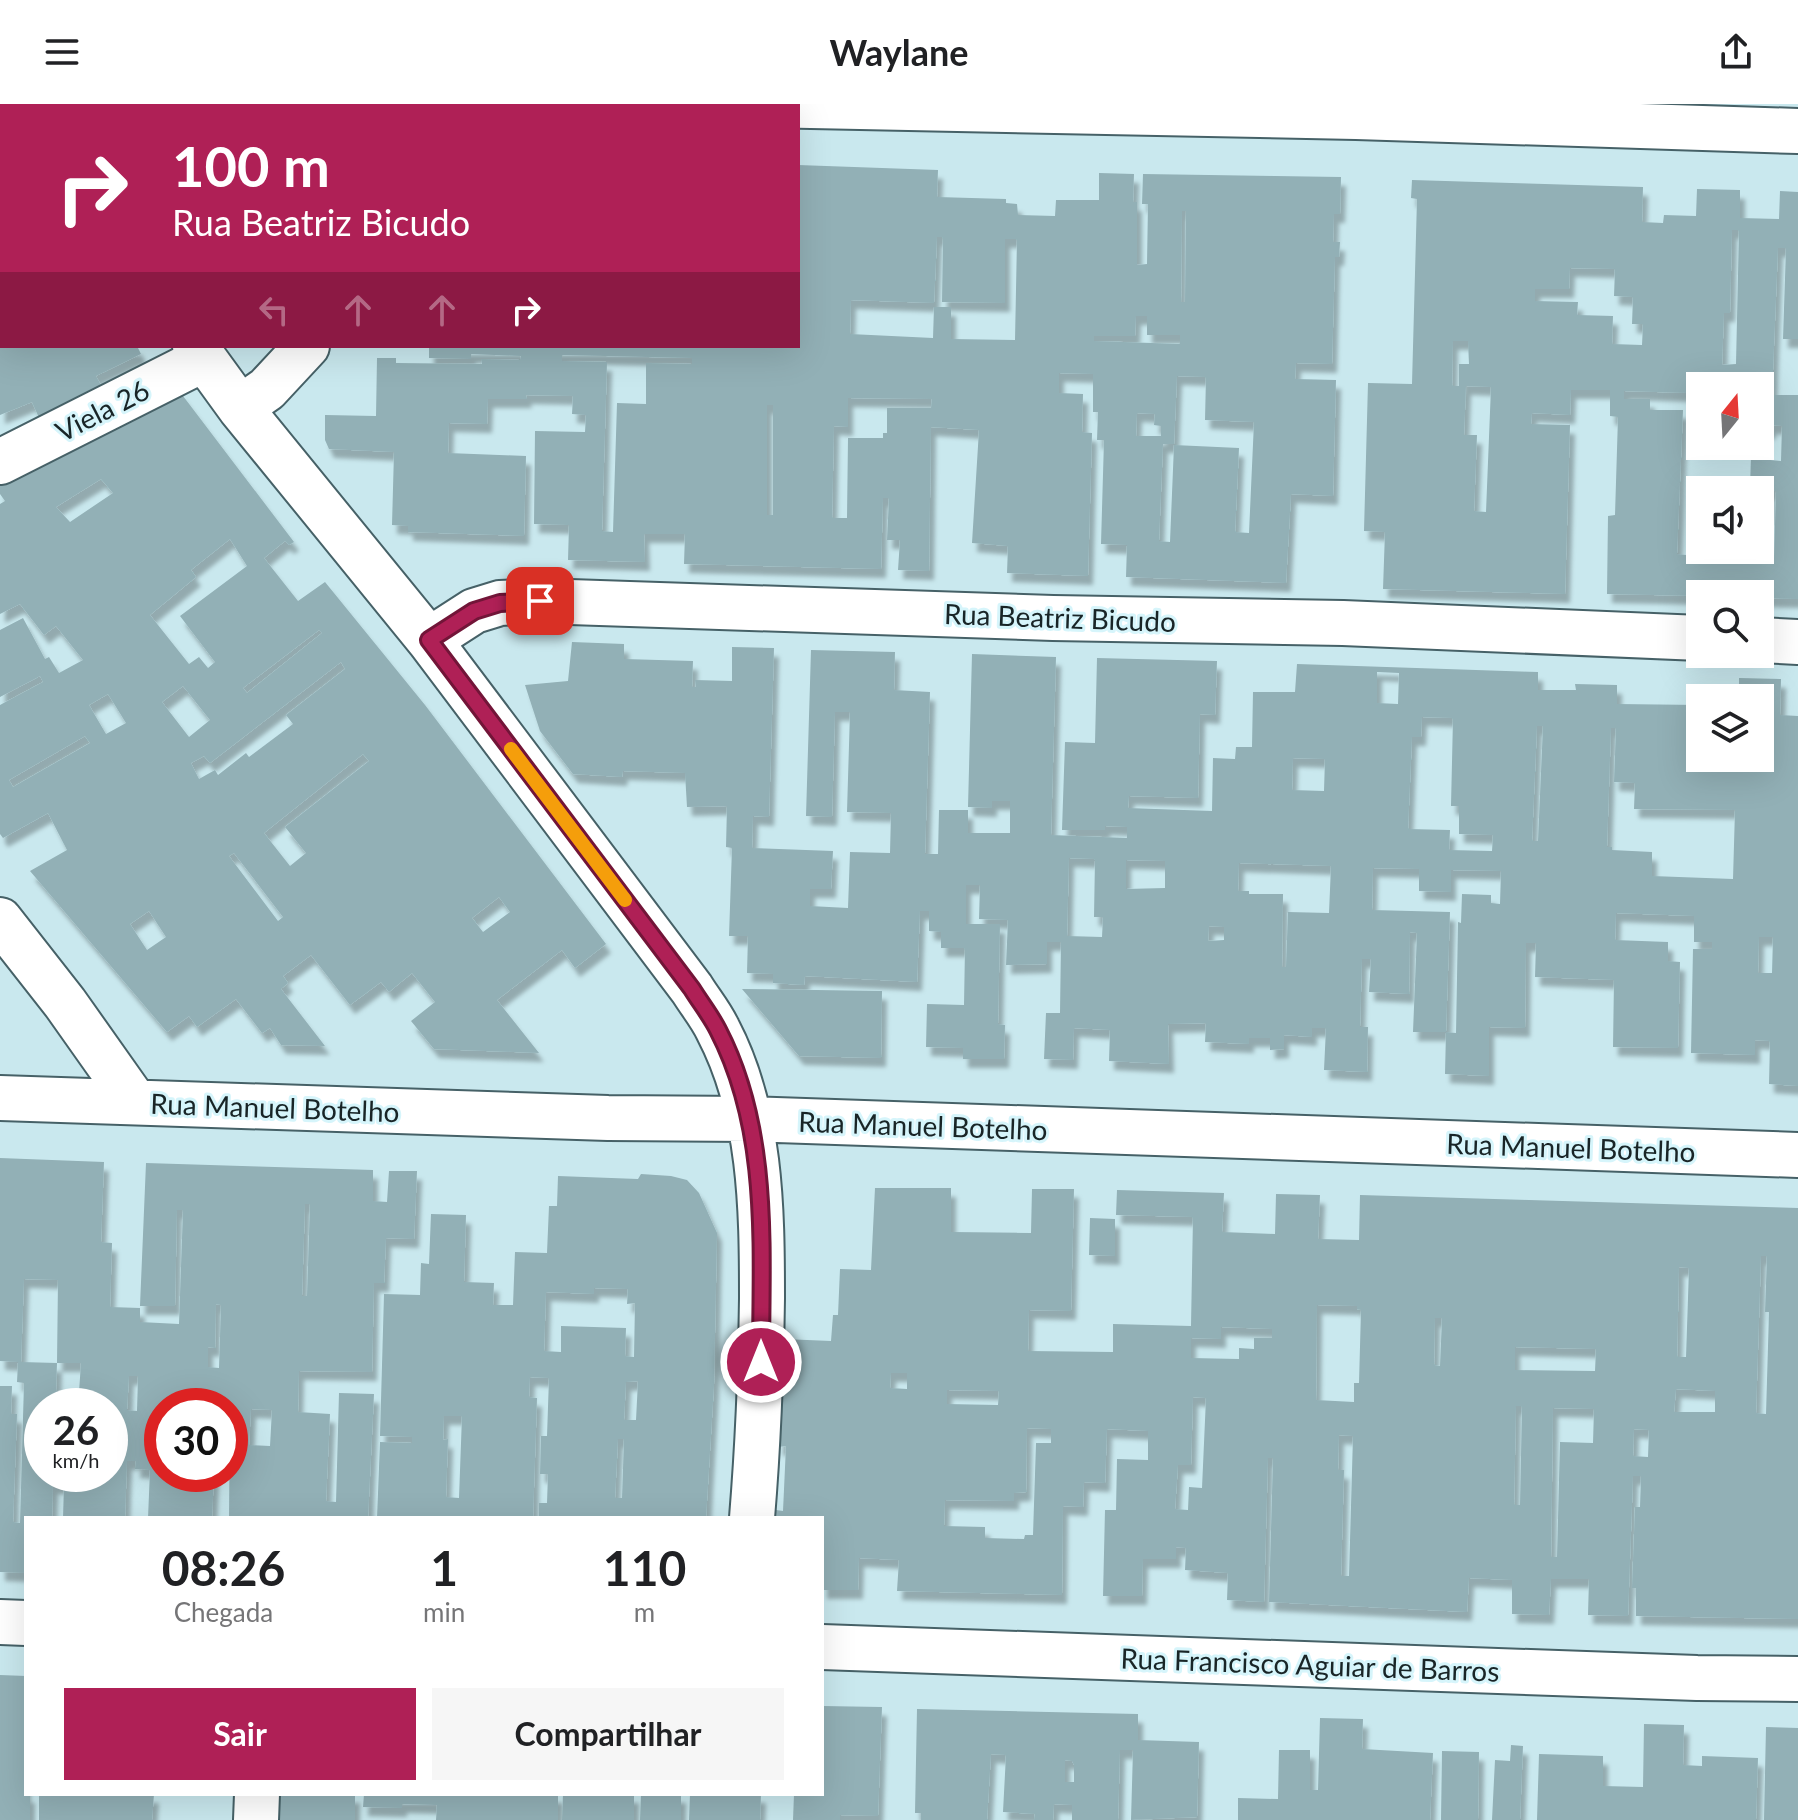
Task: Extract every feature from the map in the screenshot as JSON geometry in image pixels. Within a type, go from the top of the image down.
[{"type":"street","points":[[800,105],[1375,111],[1798,131]]},
{"type":"street","points":[[240,408],[267,389],[305,348]]},
{"type":"street","points":[[200,352],[240,408],[429,640],[692,989],[718,1028],[750,1119],[762,1204],[761,1393],[752,1516]]},
{"type":"street","name":"Viela 26","points":[[0,462],[200,352]]},
{"type":"street","name":"Rua Beatriz Bicudo","points":[[429,640],[474,611],[500,603],[540,601],[1053,618],[1343,623],[1686,637]]},
{"type":"street","points":[[1774,641],[1798,642]]},
{"type":"street","points":[[0,920],[65,1003],[135,1102]]},
{"type":"street","name":"Rua Manuel Botelho","points":[[0,1098],[608,1118],[750,1119],[1798,1155]]},
{"type":"street","points":[[0,1622],[24,1623]]},
{"type":"street","name":"Rua Francisco Aguiar de Barros","points":[[824,1647],[1798,1679]]},
{"type":"street","points":[[256,1820],[257,1796]]},
{"type":"building","points":[[800,165],[938,170],[937,197],[1006,199],[1006,203],[1017,204],[1018,215],[1055,216],[1056,200],[1099,200],[1099,173],[1134,174],[1137,265],[1147,264],[1148,204],[1142,204],[1143,174],[1341,177],[1340,214],[1334,214],[1333,242],[1340,242],[1339,257],[1335,257],[1332,364],[1296,363],[1295,379],[1336,380],[1333,496],[1291,494],[1286,583],[1126,577],[1127,545],[1101,544],[1104,440],[1097,440],[1098,412],[1093,412],[1093,374],[1059,373],[1059,393],[1083,394],[1082,432],[1092,433],[1088,576],[1007,573],[1008,546],[972,543],[979,430],[931,427],[929,571],[898,570],[900,540],[887,540],[889,498],[883,498],[881,569],[684,564],[685,534],[644,534],[645,562],[568,560],[569,525],[534,524],[535,431],[585,432],[586,415],[572,414],[573,396],[526,395],[527,399],[488,399],[487,424],[449,423],[448,453],[526,456],[524,536],[408,532],[408,526],[392,525],[394,452],[329,449],[325,440],[325,415],[376,416],[377,358],[396,358],[396,363],[482,364],[481,359],[520,360],[521,356],[471,354],[471,359],[429,358],[429,348],[800,348]],"holes":[[[1182,211],[1186,211],[1185,302],[1181,302]],[[937,237],[943,237],[942,302],[1005,303],[1005,239],[1017,239],[1015,340],[951,339],[951,307],[934,307],[933,338],[850,334],[851,300],[934,303]],[[1136,316],[1147,316],[1147,335],[1180,335],[1180,344],[1094,341],[1094,336],[1135,336]],[[562,355],[692,358],[692,364],[646,363],[646,404],[617,403],[613,532],[602,531],[607,362],[562,361]],[[1177,376],[1206,377],[1205,420],[1254,422],[1249,533],[1235,532],[1239,448],[1174,445],[1170,542],[1159,541],[1163,444],[1174,444]],[[848,398],[932,399],[931,408],[887,408],[887,433],[883,433],[883,438],[848,438],[847,518],[832,518],[834,426],[848,427]],[[767,405],[773,405],[773,515],[767,515]],[[1137,413],[1155,414],[1154,425],[1161,426],[1161,436],[1136,436]]]},
{"type":"building","points":[[1412,180],[1643,187],[1642,222],[1663,223],[1664,215],[1696,216],[1697,189],[1740,190],[1740,218],[1779,219],[1780,191],[1798,192],[1798,339],[1783,339],[1786,248],[1778,248],[1773,372],[1686,372],[1686,393],[1624,391],[1624,399],[1650,399],[1650,410],[1683,410],[1677,554],[1686,555],[1686,564],[1774,564],[1774,476],[1750,476],[1751,460],[1781,461],[1782,426],[1774,425],[1774,395],[1798,395],[1798,599],[1774,598],[1774,580],[1686,580],[1686,596],[1607,594],[1608,516],[1615,515],[1618,417],[1610,416],[1610,390],[1571,390],[1570,415],[1532,413],[1531,424],[1570,425],[1565,594],[1383,589],[1385,532],[1364,531],[1368,383],[1412,384],[1417,199],[1411,198]],"holes":[[[1732,230],[1739,230],[1736,364],[1722,365],[1724,313],[1730,313]],[[1570,268],[1615,269],[1614,296],[1633,297],[1632,324],[1643,324],[1642,345],[1612,344],[1613,316],[1577,315],[1578,302],[1535,301],[1535,289],[1569,289]],[[1453,341],[1468,341],[1469,364],[1459,364],[1459,386],[1452,386]],[[1466,386],[1491,387],[1486,512],[1474,511],[1477,435],[1464,435]]]},
{"type":"building","points":[[0,348],[138,348],[141,354],[96,376],[103,389],[40,420],[32,402],[0,415]]},
{"type":"building","points":[[180,392],[294,542],[289,545],[285,541],[264,558],[298,601],[325,582],[425,705],[606,944],[575,968],[562,950],[497,1000],[539,1053],[434,1049],[411,1021],[435,1002],[412,973],[389,992],[381,982],[350,1005],[311,955],[283,976],[288,983],[281,989],[325,1046],[281,1045],[270,1028],[262,1033],[236,999],[197,1027],[189,1016],[167,1032],[30,871],[67,850],[48,813],[3,838],[0,834],[0,705],[43,682],[40,676],[0,697],[0,630],[23,618],[45,659],[49,657],[59,673],[83,660],[56,626],[44,635],[20,604],[0,614],[0,504],[5,501],[0,494],[0,483]],"holes":[[[101,479],[113,493],[70,522],[56,507]],[[230,539],[247,566],[180,616],[215,662],[208,668],[199,657],[189,664],[150,615],[196,577],[191,570]],[[319,630],[322,633],[247,693],[243,688]],[[341,662],[345,669],[286,715],[293,724],[249,757],[246,753],[218,775],[215,770],[199,779],[191,763],[204,756],[210,763]],[[183,686],[210,720],[189,737],[162,702]],[[108,694],[126,723],[106,734],[89,705]],[[85,736],[90,743],[13,787],[9,780]],[[363,754],[369,761],[285,827],[306,853],[290,866],[264,833]],[[234,853],[283,917],[278,921],[229,856]],[[499,897],[510,912],[483,932],[472,918]],[[149,911],[166,937],[147,950],[130,924]]]},
{"type":"building","points":[[572,642],[624,644],[624,659],[693,661],[692,687],[696,687],[695,680],[732,681],[732,647],[774,648],[769,817],[753,816],[752,848],[833,851],[831,889],[810,889],[810,906],[848,908],[850,852],[890,853],[891,813],[847,812],[850,712],[835,712],[832,817],[806,816],[811,650],[895,652],[894,690],[930,692],[925,854],[938,854],[939,810],[968,810],[968,833],[1010,833],[1010,801],[992,801],[992,808],[968,807],[972,654],[1056,657],[1051,835],[1127,838],[1127,827],[1062,830],[1065,742],[1095,743],[1097,658],[1217,661],[1215,715],[1200,714],[1198,798],[1129,796],[1128,808],[1212,811],[1213,758],[1235,759],[1236,747],[1252,747],[1253,692],[1295,692],[1297,664],[1538,672],[1538,690],[1576,690],[1575,684],[1617,685],[1617,704],[1686,705],[1686,772],[1774,772],[1774,684],[1739,684],[1739,678],[1781,679],[1780,715],[1798,716],[1798,1086],[1769,1084],[1770,1041],[1755,1040],[1755,1055],[1691,1053],[1693,949],[1712,949],[1712,942],[1694,942],[1694,916],[1616,913],[1615,940],[1668,942],[1668,961],[1680,962],[1678,1048],[1613,1047],[1614,980],[1535,977],[1536,943],[1526,943],[1525,1028],[1489,1027],[1489,1076],[1445,1074],[1446,1032],[1413,1032],[1417,933],[1410,932],[1409,994],[1369,992],[1371,959],[1362,959],[1360,1027],[1368,1027],[1367,1072],[1324,1070],[1326,1028],[1312,1028],[1312,1037],[1284,1035],[1284,1049],[1270,1050],[1270,1038],[1249,1038],[1249,1044],[1205,1042],[1206,1023],[1168,1024],[1169,1064],[1109,1061],[1110,1030],[1074,1028],[1073,1060],[1044,1059],[1046,1013],[1060,1013],[1061,942],[1047,942],[1047,964],[1006,965],[1008,920],[979,919],[980,885],[966,885],[966,924],[1000,924],[998,1024],[1005,1025],[1004,1059],[963,1059],[963,1048],[926,1047],[927,1004],[964,1005],[965,948],[941,948],[941,932],[929,931],[929,911],[920,911],[917,982],[805,976],[804,985],[773,983],[773,974],[747,973],[748,936],[729,936],[732,848],[726,847],[727,806],[687,807],[685,773],[623,771],[622,777],[573,774],[540,731],[525,685],[568,681]],"holes":[[[1377,672],[1399,673],[1398,704],[1377,703]],[[1422,717],[1453,718],[1451,806],[1459,806],[1459,834],[1493,835],[1492,851],[1449,850],[1450,830],[1408,829],[1412,737],[1421,737]],[[1537,726],[1543,726],[1538,841],[1532,841]],[[1611,728],[1616,728],[1614,782],[1635,783],[1634,809],[1735,810],[1733,879],[1652,876],[1652,852],[1612,850],[1612,847],[1607,847]],[[1293,758],[1325,759],[1324,791],[1292,790]],[[1069,858],[1095,859],[1094,917],[1103,917],[1102,937],[1067,936]],[[1126,860],[1165,861],[1165,888],[1126,889]],[[1239,863],[1331,866],[1329,913],[1288,912],[1286,967],[1282,967],[1283,894],[1249,894],[1249,891],[1238,891]],[[1373,868],[1419,869],[1419,891],[1451,892],[1451,870],[1501,871],[1500,904],[1491,903],[1491,895],[1462,894],[1461,923],[1458,922],[1456,1033],[1446,1032],[1450,912],[1372,910]],[[1209,926],[1224,927],[1224,940],[1208,941]],[[1759,937],[1773,937],[1772,973],[1758,973]]]},
{"type":"building","points":[[742,989],[882,991],[881,1058],[799,1056]]},
{"type":"building","points":[[0,1158],[104,1162],[101,1242],[112,1243],[110,1307],[140,1308],[140,1322],[179,1324],[183,1210],[177,1210],[175,1306],[140,1306],[146,1163],[373,1170],[373,1201],[387,1202],[389,1171],[417,1171],[414,1239],[386,1238],[384,1283],[374,1283],[372,1372],[299,1371],[298,1412],[330,1414],[326,1501],[336,1502],[339,1393],[374,1394],[368,1516],[229,1516],[229,1492],[248,1492],[248,1388],[144,1388],[144,1470],[135,1469],[136,1461],[128,1461],[128,1410],[137,1411],[138,1376],[129,1376],[128,1393],[128,1388],[79,1388],[81,1363],[57,1363],[56,1388],[24,1388],[24,1492],[53,1492],[52,1516],[24,1516],[24,1573],[0,1572],[0,1386],[12,1386],[11,1414],[17,1414],[13,1522],[20,1523],[24,1383],[17,1382],[18,1362],[0,1361]],"holes":[[[305,1204],[310,1204],[307,1296],[302,1296]],[[24,1279],[58,1280],[57,1363],[21,1362]],[[216,1304],[221,1305],[219,1368],[208,1367],[208,1347],[215,1348]],[[251,1409],[272,1410],[270,1446],[249,1445]]]},
{"type":"building","points":[[641,1174],[687,1180],[699,1193],[717,1233],[714,1385],[706,1516],[539,1516],[539,1503],[547,1503],[548,1474],[540,1474],[541,1436],[547,1436],[549,1378],[530,1377],[529,1397],[537,1398],[533,1516],[377,1516],[380,1442],[412,1443],[412,1437],[380,1436],[384,1294],[420,1295],[421,1263],[429,1264],[431,1214],[466,1215],[464,1282],[494,1283],[493,1305],[513,1305],[515,1252],[547,1253],[549,1206],[557,1206],[558,1176],[638,1179]],"holes":[[[594,1288],[628,1289],[627,1304],[635,1303],[634,1357],[625,1356],[626,1328],[561,1326],[561,1352],[544,1351],[546,1292],[594,1294]],[[638,1381],[636,1420],[624,1420],[626,1382]],[[444,1416],[462,1416],[459,1498],[446,1497],[448,1439],[443,1440]],[[618,1439],[624,1439],[622,1498],[615,1498]]]},
{"type":"building","points":[[875,1188],[951,1188],[951,1232],[1031,1233],[1032,1189],[1074,1189],[1071,1311],[1029,1310],[1028,1351],[1113,1352],[1113,1324],[1191,1326],[1193,1217],[1116,1215],[1117,1190],[1224,1193],[1222,1232],[1275,1234],[1276,1194],[1320,1195],[1318,1239],[1359,1240],[1360,1195],[1798,1208],[1798,1619],[1636,1616],[1636,1588],[1632,1588],[1635,1507],[1640,1507],[1641,1476],[1633,1476],[1628,1616],[1588,1615],[1589,1579],[1551,1579],[1549,1615],[1512,1614],[1512,1580],[1469,1578],[1467,1612],[1269,1602],[1273,1458],[1268,1458],[1264,1602],[1227,1600],[1228,1573],[1185,1570],[1186,1548],[1176,1547],[1176,1559],[1143,1559],[1142,1596],[1103,1596],[1105,1510],[1116,1510],[1117,1459],[1148,1460],[1148,1431],[1107,1429],[1105,1483],[1084,1482],[1083,1507],[1063,1506],[1062,1595],[897,1591],[899,1560],[859,1558],[858,1590],[824,1590],[824,1516],[776,1516],[776,1510],[783,1511],[786,1446],[778,1447],[783,1339],[831,1341],[833,1315],[838,1315],[840,1269],[871,1270]],"holes":[[[1761,1256],[1767,1256],[1765,1312],[1769,1312],[1766,1414],[1756,1413]],[[1679,1267],[1689,1268],[1686,1357],[1677,1357]],[[1317,1305],[1357,1306],[1361,1310],[1359,1383],[1354,1383],[1354,1402],[1316,1400]],[[1435,1318],[1442,1318],[1440,1366],[1434,1365]],[[1221,1327],[1272,1329],[1272,1338],[1254,1338],[1254,1349],[1239,1348],[1239,1359],[1191,1358],[1191,1338],[1221,1339]],[[1515,1347],[1596,1349],[1595,1371],[1515,1370]],[[891,1373],[907,1373],[907,1389],[890,1388]],[[1676,1389],[1715,1391],[1715,1412],[1674,1412]],[[947,1390],[999,1391],[998,1405],[947,1404]],[[1193,1397],[1206,1398],[1202,1488],[1189,1487],[1188,1510],[1175,1509],[1178,1465],[1191,1465]],[[1516,1406],[1522,1406],[1520,1505],[1514,1505]],[[1553,1408],[1594,1409],[1593,1443],[1560,1442],[1557,1557],[1551,1557]],[[1027,1428],[1051,1429],[1051,1443],[1036,1443],[1033,1535],[1025,1535],[1024,1539],[985,1538],[985,1527],[944,1526],[945,1500],[1014,1501],[1014,1493],[1026,1492]],[[1634,1429],[1649,1430],[1648,1457],[1633,1456]],[[1339,1435],[1353,1436],[1349,1576],[1341,1576],[1344,1470],[1338,1470]]]},
{"type":"building","points":[[1090,1218],[1115,1219],[1115,1256],[1089,1255]]},
{"type":"building","points":[[64,1492],[126,1492],[125,1516],[63,1516]]},
{"type":"building","points":[[149,1492],[213,1492],[212,1516],[148,1516]]},
{"type":"building","points":[[0,1675],[24,1676],[24,1796],[30,1796],[30,1820],[0,1820]]},
{"type":"building","points":[[824,1706],[882,1707],[878,1816],[840,1815],[840,1820],[793,1820],[794,1796],[824,1796]]},
{"type":"building","points":[[917,1709],[1138,1714],[1138,1740],[1199,1742],[1197,1817],[1131,1820],[1133,1750],[1120,1750],[1118,1820],[1072,1820],[1072,1805],[1054,1804],[1053,1820],[1034,1820],[1035,1814],[1003,1812],[1006,1755],[991,1754],[987,1820],[921,1820],[921,1813],[915,1813]],"holes":[[[1065,1760],[1072,1761],[1074,1782],[1065,1782]]]},
{"type":"building","points":[[1320,1718],[1363,1719],[1362,1749],[1433,1753],[1430,1820],[1238,1820],[1238,1798],[1278,1799],[1279,1750],[1310,1750],[1310,1790],[1318,1790]]},
{"type":"building","points":[[1644,1724],[1684,1725],[1683,1765],[1702,1766],[1702,1756],[1758,1758],[1756,1820],[1537,1820],[1539,1754],[1603,1756],[1603,1786],[1643,1787]]},
{"type":"building","points":[[1766,1727],[1798,1728],[1798,1820],[1764,1820]]},
{"type":"building","points":[[1511,1745],[1523,1746],[1520,1820],[1492,1820],[1495,1760],[1510,1761]]},
{"type":"building","points":[[1442,1751],[1479,1752],[1478,1820],[1441,1820]]},
{"type":"building","points":[[39,1796],[154,1796],[152,1820],[39,1820]]},
{"type":"building","points":[[274,1796],[355,1796],[355,1820],[274,1820]]},
{"type":"building","points":[[364,1796],[558,1796],[558,1820],[436,1820],[437,1805],[363,1807]]},
{"type":"building","points":[[563,1796],[634,1796],[634,1820],[562,1820]]},
{"type":"building","points":[[641,1796],[681,1796],[681,1820],[640,1820]]},
{"type":"building","points":[[690,1796],[761,1796],[760,1820],[689,1820]]},
{"type":"slow traffic","points":[[511,749],[625,900]]},
{"type":"route","points":[[540,601],[500,603],[474,611],[429,640],[692,989],[718,1028],[750,1119],[762,1204],[761,1362]]}]
